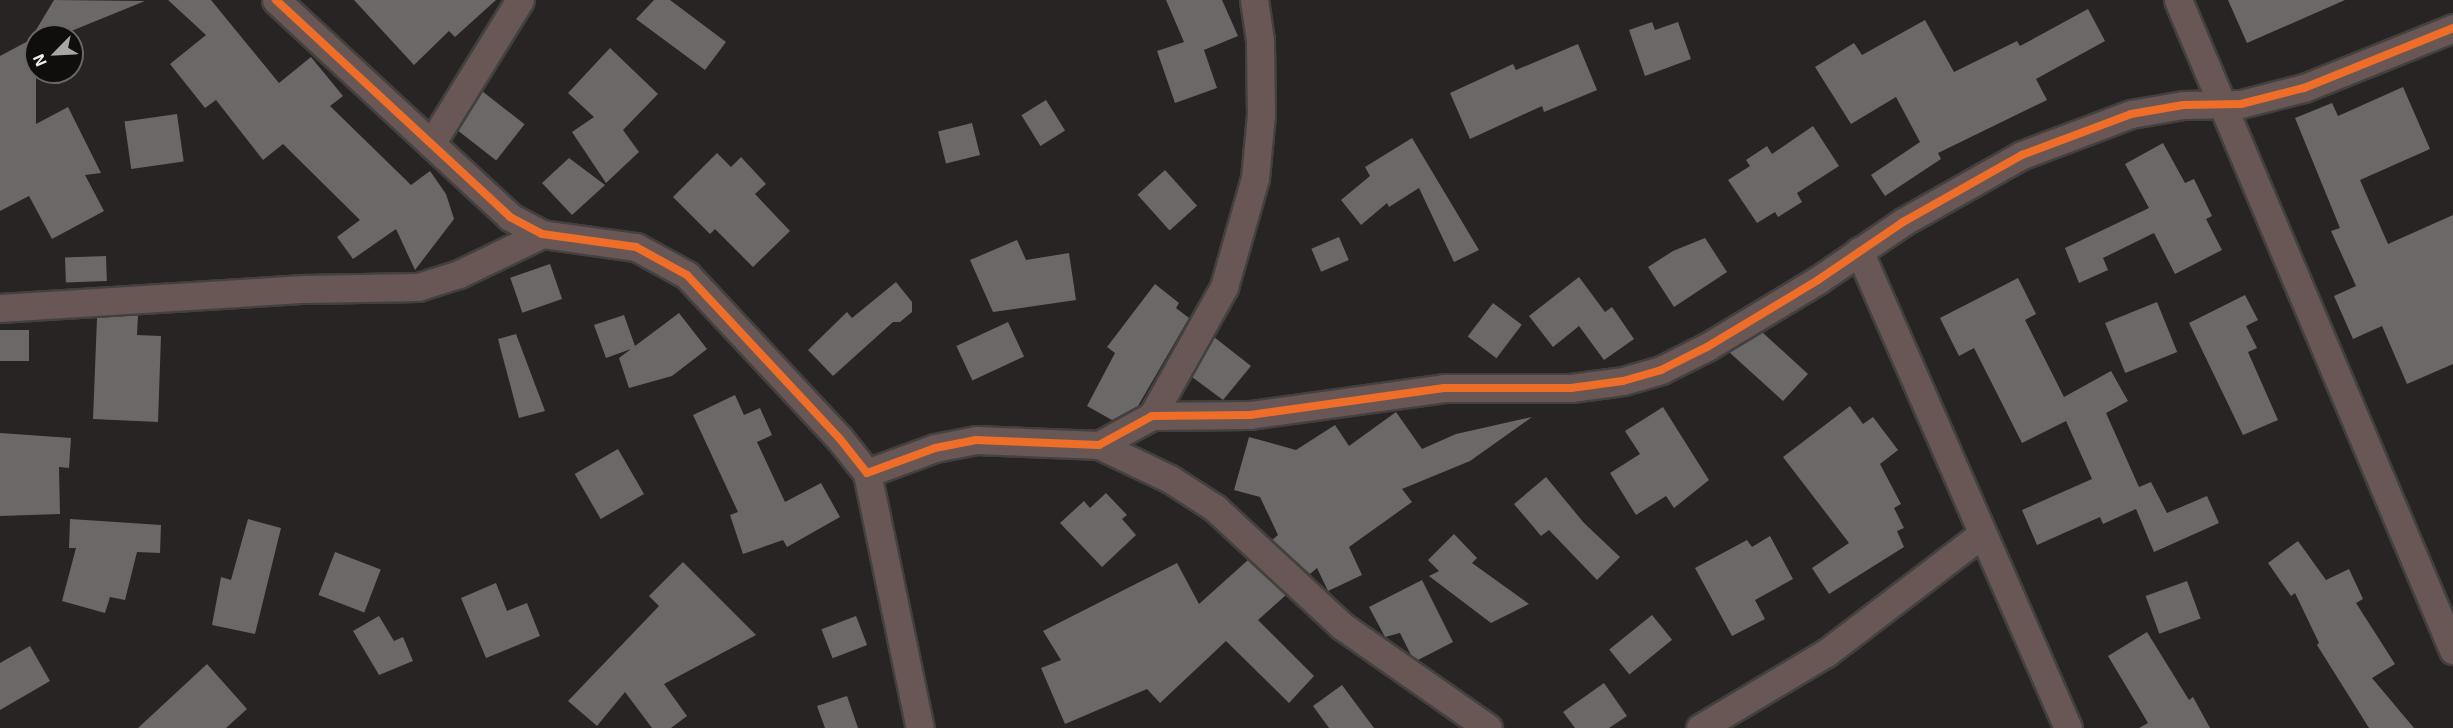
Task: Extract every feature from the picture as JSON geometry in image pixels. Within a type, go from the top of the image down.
[{"type":"street","points":[[276,0],[490,202],[542,234],[636,247],[687,275],[840,439],[867,473],[920,728]]},
{"type":"street","points":[[431,144],[520,0]]},
{"type":"street","points":[[1152,416],[1224,287],[1255,178],[1261,114],[1260,40],[1254,0]]},
{"type":"street","points":[[2178,0],[2453,650]]},
{"type":"street","points":[[1099,444],[1152,416],[1250,415],[1444,388],[1571,388],[1623,381],[1661,370],[1707,347],[1974,181],[2064,137],[2131,114],[2183,105],[2224,105],[2304,88],[2453,28]]},
{"type":"street","points":[[0,308],[304,289],[418,288],[459,274],[542,234]]},
{"type":"street","points":[[1859,251],[2068,728]]},
{"type":"street","points":[[867,473],[935,448],[976,440],[1099,444],[1170,479],[1215,508],[1342,626],[1488,728]]},
{"type":"street","points":[[1700,728],[1826,653],[1982,534]]},
{"type":"building","points":[[54,0],[145,1],[84,26],[84,24],[40,24]]},
{"type":"building","points":[[168,0],[211,0],[279,83],[311,57],[343,96],[330,106],[411,185],[430,171],[446,194],[454,219],[415,270],[396,229],[353,259],[337,237],[360,220],[283,144],[263,160],[216,100],[205,108],[170,64],[206,35]]},
{"type":"building","points":[[354,0],[496,0],[455,37],[449,31],[414,65]]},
{"type":"building","points":[[654,0],[670,0],[726,42],[705,70],[636,19]]},
{"type":"building","points":[[1166,0],[1222,0],[1238,36],[1204,50],[1217,88],[1175,103],[1157,51],[1184,42]]},
{"type":"building","points":[[2228,0],[2345,0],[2247,43]]},
{"type":"building","points":[[2088,9],[2105,41],[2036,79],[2047,100],[1938,153],[1941,159],[1885,196],[1871,175],[1920,142],[1896,97],[1851,124],[1815,67],[1854,43],[1862,55],[1925,20],[1954,72],[2017,41],[2020,46]]},
{"type":"building","points":[[1652,22],[1655,30],[1678,22],[1691,59],[1645,76],[1629,30]]},
{"type":"building","points":[[24,43],[24,84],[36,84],[36,124],[68,107],[101,173],[85,175],[104,211],[52,239],[29,196],[0,211],[0,56]]},
{"type":"building","points":[[1578,44],[1597,90],[1544,112],[1542,106],[1470,139],[1450,93],[1513,64],[1516,70]]},
{"type":"building","points":[[610,48],[658,94],[623,130],[639,152],[606,183],[572,132],[594,117],[568,93]]},
{"type":"building","points":[[2403,87],[2430,149],[2360,180],[2388,244],[2453,215],[2453,364],[2407,384],[2382,326],[2353,339],[2334,296],[2356,286],[2331,231],[2340,228],[2295,118],[2332,103],[2338,116]]},
{"type":"building","points":[[482,91],[525,124],[496,160],[454,127]]},
{"type":"building","points":[[1046,100],[1065,131],[1040,146],[1021,115]]},
{"type":"building","points":[[177,114],[184,162],[131,169],[125,121]]},
{"type":"building","points":[[972,123],[980,155],[946,163],[938,131]]},
{"type":"building","points":[[1813,126],[1839,166],[1797,193],[1802,202],[1778,217],[1775,212],[1757,223],[1728,180],[1750,166],[1746,160],[1767,146],[1772,154]]},
{"type":"building","points":[[1412,138],[1479,250],[1454,262],[1419,188],[1389,207],[1387,203],[1361,225],[1341,200],[1370,176],[1365,167]]},
{"type":"building","points":[[2163,143],[2185,183],[2194,179],[2212,216],[2206,219],[2222,250],[2175,274],[2154,233],[2103,258],[2108,270],[2079,283],[2065,248],[2149,208],[2125,164]]},
{"type":"building","points":[[717,153],[731,167],[741,157],[766,184],[755,194],[790,231],[753,267],[715,229],[710,234],[673,197]]},
{"type":"building","points":[[569,158],[605,185],[572,215],[542,183]]},
{"type":"building","points":[[1165,170],[1197,206],[1170,230],[1138,195]]},
{"type":"building","points":[[1339,237],[1349,260],[1321,272],[1311,249]]},
{"type":"building","points":[[1705,238],[1727,272],[1674,307],[1648,267],[1673,251]]},
{"type":"building","points":[[1017,240],[1026,260],[1069,253],[1076,300],[993,312],[970,260]]},
{"type":"building","points":[[106,256],[107,281],[66,282],[65,257]]},
{"type":"building","points":[[550,264],[562,299],[522,313],[510,278]]},
{"type":"building","points":[[1579,277],[1605,312],[1612,307],[1634,339],[1604,360],[1579,326],[1553,347],[1529,316]]},
{"type":"building","points":[[2018,278],[2036,314],[2025,320],[2064,397],[2111,371],[2128,401],[2106,413],[2139,487],[2151,482],[2167,513],[2207,496],[2219,523],[2154,552],[2136,509],[2103,524],[2100,517],[2037,545],[2022,510],[2092,479],[2066,421],[2022,443],[1974,348],[1959,356],[1940,318]]},
{"type":"building","points":[[896,282],[912,302],[912,312],[900,322],[893,322],[833,376],[808,350],[847,312],[852,318]]},
{"type":"building","points":[[1155,284],[1179,303],[1176,308],[1189,318],[1138,406],[1112,420],[1087,406],[1115,353],[1107,347]]},
{"type":"building","points":[[2245,295],[2258,320],[2246,326],[2257,348],[2248,352],[2278,420],[2243,435],[2189,323]]},
{"type":"building","points":[[2157,302],[2177,352],[2125,373],[2105,323]]},
{"type":"building","points":[[1493,303],[1522,325],[1496,358],[1468,337]]},
{"type":"building","points":[[679,313],[707,349],[672,376],[629,388],[619,358],[631,349],[606,358],[594,325],[624,315],[635,346]]},
{"type":"building","points":[[138,315],[137,335],[161,336],[158,422],[93,419],[97,318]]},
{"type":"building","points":[[1008,322],[1024,356],[972,381],[956,346]]},
{"type":"building","points":[[0,330],[29,330],[29,361],[0,361]]},
{"type":"building","points":[[1762,332],[1808,374],[1783,401],[1729,352]]},
{"type":"building","points":[[516,334],[545,411],[519,418],[498,339]]},
{"type":"building","points":[[1214,337],[1251,366],[1223,400],[1192,377]]},
{"type":"building","points":[[735,395],[744,415],[760,408],[772,435],[757,442],[785,502],[821,483],[840,517],[787,547],[783,540],[743,554],[730,515],[738,512],[693,415]]},
{"type":"building","points":[[1850,406],[1863,424],[1873,417],[1898,450],[1880,464],[1901,504],[1894,508],[1904,528],[1897,531],[1904,547],[1829,594],[1812,568],[1849,543],[1783,457]]},
{"type":"building","points":[[1663,407],[1709,480],[1674,508],[1666,496],[1636,515],[1610,473],[1640,454],[1625,431]]},
{"type":"building","points":[[1396,412],[1422,449],[1456,434],[1532,417],[1470,461],[1402,489],[1412,502],[1349,547],[1362,575],[1328,591],[1317,568],[1310,574],[1272,540],[1278,535],[1260,497],[1234,490],[1249,437],[1296,450],[1335,425],[1349,446]]},
{"type":"building","points":[[0,433],[71,438],[69,468],[59,467],[60,514],[0,516]]},
{"type":"building","points":[[618,449],[644,494],[601,519],[575,474]]},
{"type":"building","points":[[1546,477],[1584,523],[1620,557],[1597,580],[1549,530],[1541,536],[1514,504]]},
{"type":"building","points":[[1106,493],[1127,515],[1122,519],[1136,535],[1102,567],[1060,523],[1084,501],[1090,508]]},
{"type":"building","points":[[70,519],[161,525],[160,553],[137,552],[125,600],[110,597],[105,613],[62,601],[76,548],[69,548]]},
{"type":"building","points":[[248,519],[281,528],[255,634],[212,625],[221,577],[231,580]]},
{"type":"building","points":[[1454,534],[1477,558],[1472,563],[1529,604],[1491,623],[1429,576],[1439,571],[1428,560]]},
{"type":"building","points":[[1770,536],[1793,579],[1755,600],[1765,619],[1732,636],[1695,568],[1747,540],[1752,547]]},
{"type":"building","points":[[2298,541],[2326,580],[2349,569],[2363,599],[2356,603],[2395,664],[2372,678],[2414,728],[2369,728],[2317,645],[2319,643],[2295,593],[2291,596],[2268,563]]},
{"type":"building","points":[[335,552],[381,570],[364,613],[319,595]]},
{"type":"building","points":[[1248,560],[1286,595],[1258,620],[1314,676],[1289,703],[1226,641],[1160,703],[1147,689],[1065,724],[1041,668],[1061,660],[1043,631],[1177,563],[1199,604]]},
{"type":"building","points":[[683,562],[756,635],[664,684],[687,716],[671,728],[652,728],[625,692],[597,726],[568,701],[659,606],[649,596]]},
{"type":"building","points":[[1422,580],[1453,642],[1418,660],[1411,655],[1400,633],[1385,637],[1369,607]]},
{"type":"building","points":[[2187,581],[2201,619],[2159,634],[2146,596]]},
{"type":"building","points":[[496,583],[507,611],[527,603],[540,636],[486,658],[461,598]]},
{"type":"building","points":[[1652,615],[1672,640],[1629,674],[1609,650]]},
{"type":"building","points":[[379,616],[394,641],[403,637],[413,661],[379,675],[353,631]]},
{"type":"building","points":[[856,616],[867,645],[833,658],[821,629]]},
{"type":"building","points":[[2147,632],[2189,700],[2193,697],[2210,728],[2139,728],[2148,723],[2108,656]]},
{"type":"building","points":[[30,646],[50,681],[0,710],[0,663]]},
{"type":"building","points":[[207,664],[247,709],[226,728],[138,728]]},
{"type":"building","points":[[1604,683],[1627,716],[1609,728],[1575,728],[1563,712]]},
{"type":"building","points":[[1342,685],[1374,728],[1329,728],[1313,706]]},
{"type":"building","points":[[847,696],[858,728],[825,728],[817,706]]},
{"type":"cycle path","points":[[276,0],[510,217],[542,234],[636,247],[687,275],[840,439],[867,473],[935,448],[976,440],[1099,445],[1152,416],[1250,415],[1444,388],[1571,388],[1623,381],[1661,370],[1707,347],[1818,280],[1903,222],[2022,155],[2131,114],[2183,105],[2241,104],[2304,88],[2453,28]]}]
